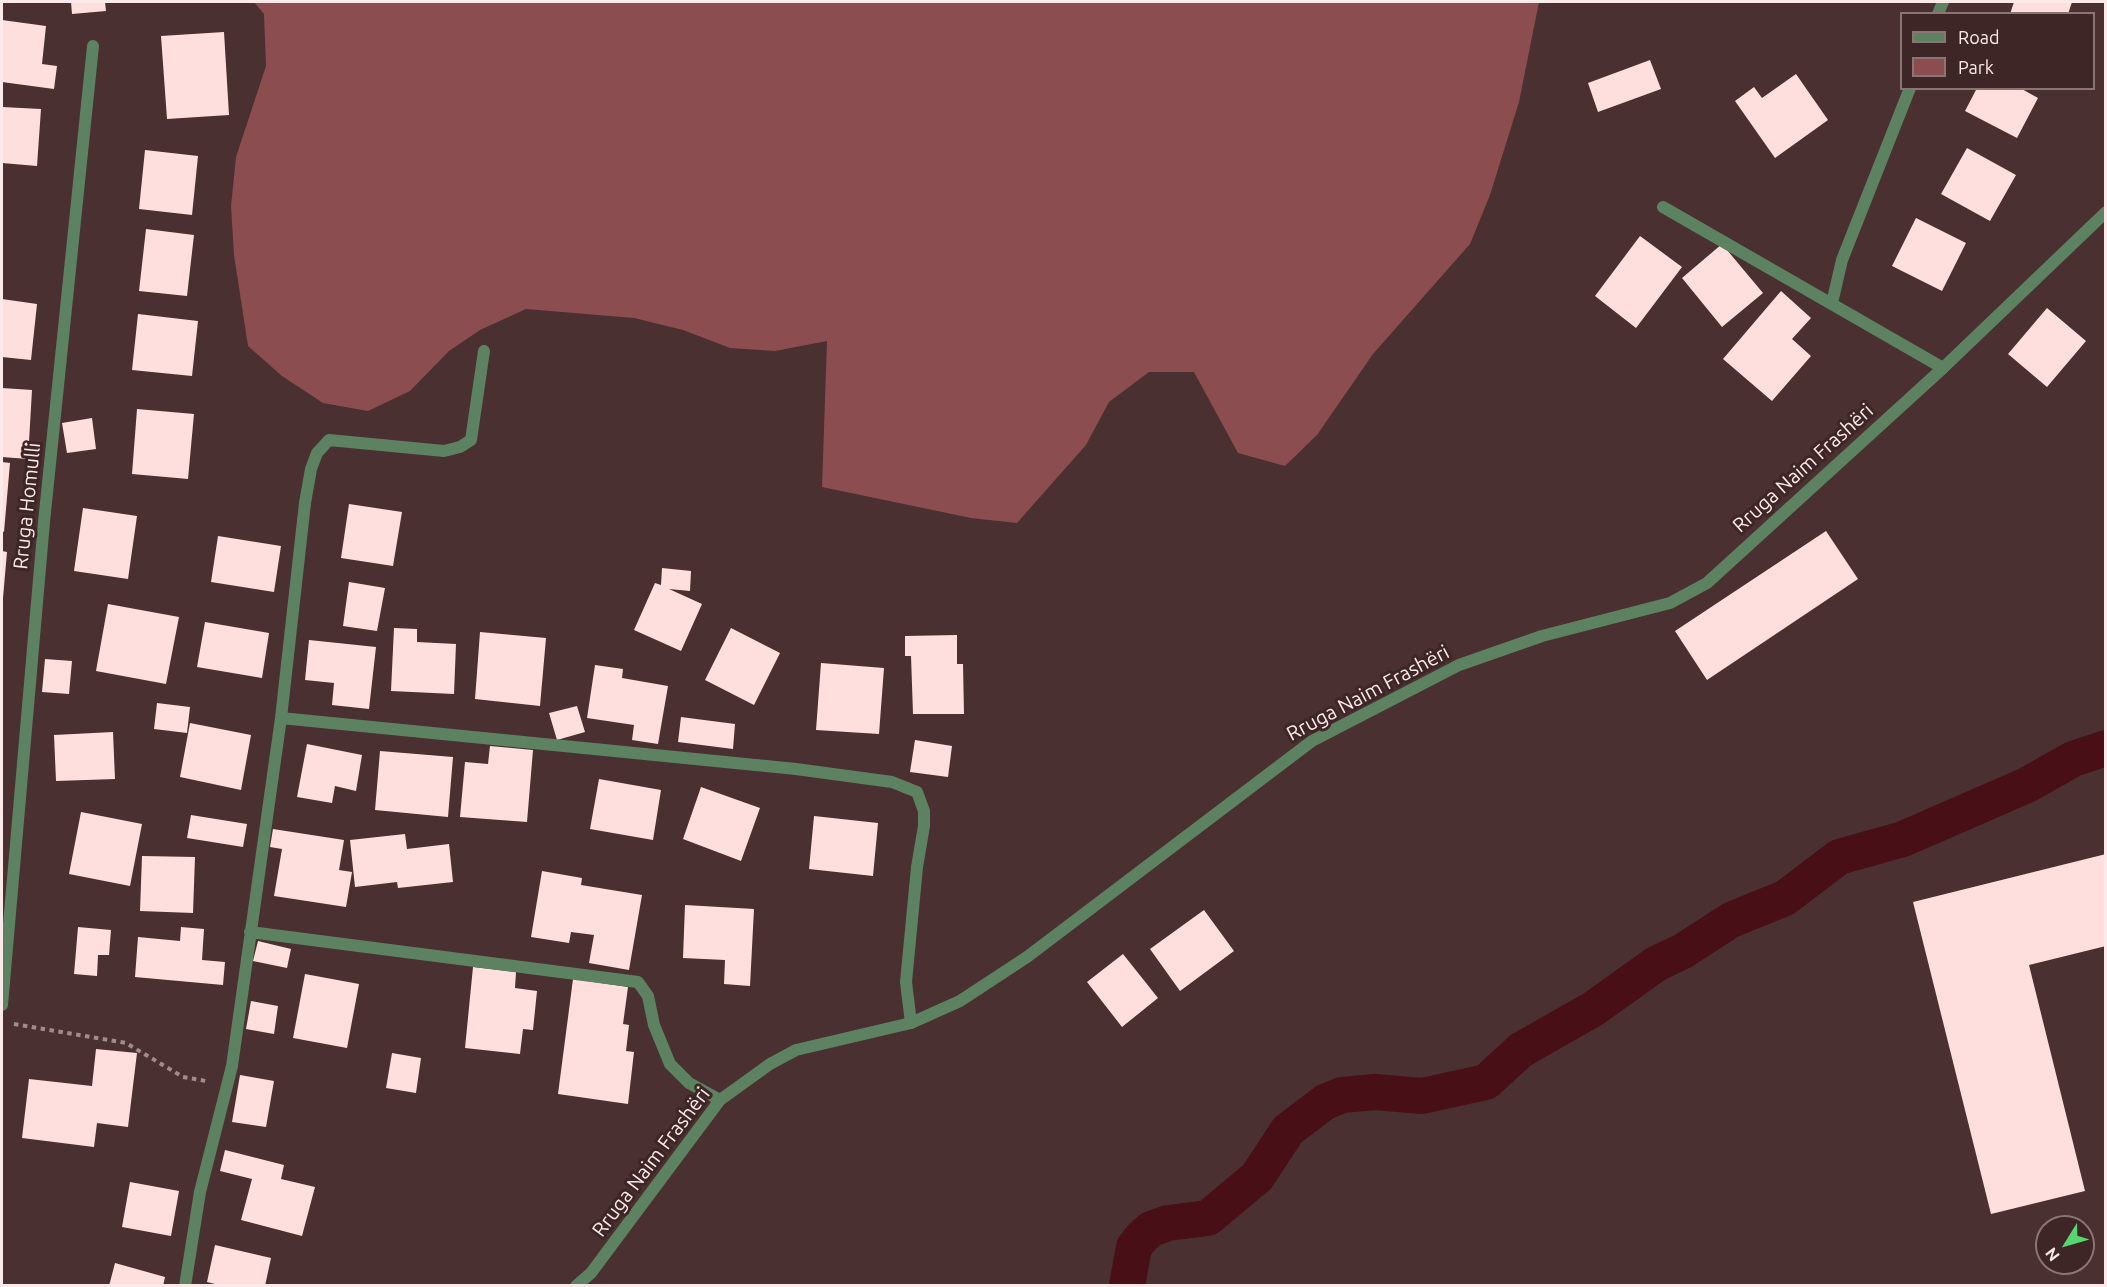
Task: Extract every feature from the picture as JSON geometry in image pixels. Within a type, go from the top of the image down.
[{"type":"street","name":"Rruga Homulli","points":[[2,1005],[44,522],[93,46]]},
{"type":"street","points":[[1832,303],[1842,260],[1909,90]]},
{"type":"street","points":[[1663,207],[1943,368]]},
{"type":"street","name":"Rruga Naim Frashëri","points":[[576,1286],[591,1273],[720,1100],[770,1064],[796,1050],[911,1023],[960,1000],[1027,957],[1312,741],[1459,665],[1542,636],[1671,603],[1707,583],[1943,368],[2106,212]]},
{"type":"street","points":[[185,1286],[200,1192],[227,1085],[281,718],[305,503],[311,469],[317,453],[329,440],[444,451],[460,447],[471,440],[484,351]]},
{"type":"street","points":[[281,718],[796,769],[892,782],[917,792],[924,811],[924,826],[917,867],[906,982],[911,1023]]},
{"type":"street","points":[[250,932],[638,982],[648,996],[654,1025],[670,1064],[689,1083],[720,1100]]},
{"type":"path","points":[[13,1024],[126,1043],[183,1077],[227,1085]]},
{"type":"green space","points":[[254,2],[1539,2],[1519,102],[1490,195],[1470,244],[1373,354],[1317,435],[1285,466],[1238,453],[1194,372],[1149,372],[1109,402],[1086,445],[1017,523],[971,518],[822,487],[827,341],[775,351],[730,348],[683,330],[634,318],[526,309],[480,330],[449,351],[410,391],[368,411],[323,403],[282,376],[248,346],[234,255],[231,206],[236,157],[266,66],[264,14]]},
{"type":"building","points":[[71,2],[105,2],[106,11],[72,14]]},
{"type":"building","points":[[2014,2],[2072,2],[2069,12],[2011,12]]},
{"type":"building","points":[[2,20],[46,26],[42,64],[57,66],[54,89],[2,82]]},
{"type":"building","points":[[224,32],[229,115],[167,119],[161,36]]},
{"type":"building","points":[[1650,60],[1661,89],[1598,112],[1588,83]]},
{"type":"building","points":[[1796,74],[1828,120],[1775,158],[1735,101],[1754,87],[1762,98]]},
{"type":"building","points":[[1976,90],[2024,90],[2038,98],[2017,138],[1965,111]]},
{"type":"building","points":[[2,107],[41,109],[37,166],[2,163]]},
{"type":"building","points":[[1967,148],[2016,175],[1990,221],[1941,194]]},
{"type":"building","points":[[145,150],[198,156],[192,215],[139,209]]},
{"type":"building","points":[[1916,218],[1966,243],[1942,291],[1892,266]]},
{"type":"building","points":[[146,229],[194,235],[187,296],[139,291]]},
{"type":"building","points":[[1640,236],[1682,267],[1636,328],[1595,296]]},
{"type":"building","points":[[1722,244],[1763,293],[1722,327],[1682,278]]},
{"type":"building","points":[[1781,291],[1811,318],[1792,339],[1811,356],[1772,401],[1723,359]]},
{"type":"building","points":[[2,299],[37,304],[31,360],[2,357]]},
{"type":"building","points":[[2047,308],[2086,341],[2047,387],[2008,354]]},
{"type":"building","points":[[138,314],[198,321],[192,376],[132,370]]},
{"type":"building","points":[[2,388],[32,390],[28,459],[2,457]]},
{"type":"building","points":[[137,409],[194,414],[188,479],[132,474]]},
{"type":"building","points":[[92,418],[96,449],[67,453],[62,423]]},
{"type":"building","points":[[2,462],[10,463],[4,532],[2,531]]},
{"type":"building","points":[[349,504],[402,512],[393,566],[341,558]]},
{"type":"building","points":[[83,508],[137,516],[128,579],[74,571]]},
{"type":"building","points":[[1826,531],[1858,579],[1707,680],[1675,631]]},
{"type":"building","points":[[218,536],[281,546],[274,592],[211,582]]},
{"type":"building","points":[[2,551],[7,552],[3,598],[2,598]]},
{"type":"building","points":[[662,568],[691,571],[690,591],[669,589],[702,604],[681,651],[634,630],[655,583],[661,585]]},
{"type":"building","points":[[349,582],[385,588],[377,631],[343,626]]},
{"type":"building","points":[[108,604],[179,617],[166,684],[96,671]]},
{"type":"building","points":[[205,622],[269,633],[262,678],[197,667]]},
{"type":"building","points":[[394,628],[417,629],[417,642],[456,644],[454,694],[391,691]]},
{"type":"building","points":[[731,628],[780,653],[754,705],[705,680]]},
{"type":"building","points":[[480,632],[546,638],[540,706],[475,699]]},
{"type":"building","points":[[957,635],[957,664],[963,664],[964,714],[913,714],[911,656],[905,656],[905,636]]},
{"type":"building","points":[[309,640],[376,647],[369,709],[332,705],[334,683],[305,680]]},
{"type":"building","points":[[45,659],[72,661],[69,694],[42,692]]},
{"type":"building","points":[[821,663],[884,668],[879,734],[816,730]]},
{"type":"building","points":[[595,665],[623,669],[622,678],[668,686],[658,744],[632,740],[634,725],[587,718]]},
{"type":"building","points":[[157,703],[190,707],[187,733],[154,729]]},
{"type":"building","points":[[577,706],[585,732],[557,740],[549,713]]},
{"type":"building","points":[[681,717],[735,724],[733,749],[678,742]]},
{"type":"building","points":[[190,723],[251,735],[241,790],[180,777]]},
{"type":"building","points":[[113,732],[115,779],[56,781],[54,735]]},
{"type":"building","points":[[915,740],[952,746],[948,777],[910,772]]},
{"type":"building","points":[[307,744],[362,755],[356,791],[335,786],[332,803],[297,797]]},
{"type":"building","points":[[490,746],[533,750],[527,822],[460,817],[465,762],[488,764]]},
{"type":"building","points":[[380,751],[453,757],[448,817],[375,810]]},
{"type":"building","points":[[599,779],[661,790],[653,840],[590,829]]},
{"type":"building","points":[[701,787],[760,808],[741,861],[683,839]]},
{"type":"building","points":[[81,812],[142,824],[130,886],[69,874]]},
{"type":"building","points":[[191,815],[247,824],[243,847],[187,838]]},
{"type":"building","points":[[814,816],[878,823],[873,876],[809,869]]},
{"type":"building","points":[[273,829],[344,840],[339,870],[352,872],[346,907],[274,896],[282,849],[270,847]]},
{"type":"building","points":[[405,834],[407,849],[449,844],[453,882],[398,888],[397,882],[355,887],[350,840]]},
{"type":"building","points":[[2106,854],[2106,946],[2029,965],[2085,1191],[1991,1214],[1913,902]]},
{"type":"building","points":[[142,856],[195,857],[193,913],[140,911]]},
{"type":"building","points":[[542,871],[582,878],[581,885],[642,895],[629,970],[589,963],[594,935],[571,932],[569,943],[531,937]]},
{"type":"building","points":[[685,905],[754,909],[750,986],[724,984],[725,960],[683,958]]},
{"type":"building","points":[[1204,910],[1234,951],[1180,991],[1150,949]]},
{"type":"building","points":[[78,927],[111,930],[109,955],[98,955],[97,976],[74,974]]},
{"type":"building","points":[[181,927],[204,929],[202,960],[225,962],[223,985],[135,977],[138,937],[180,941]]},
{"type":"building","points":[[258,941],[291,949],[287,968],[253,961]]},
{"type":"building","points":[[1123,954],[1158,998],[1122,1027],[1087,982]]},
{"type":"building","points":[[473,967],[516,972],[515,988],[537,991],[533,1030],[523,1029],[520,1054],[465,1048]]},
{"type":"building","points":[[305,974],[359,984],[347,1048],[293,1038]]},
{"type":"building","points":[[573,979],[628,987],[623,1024],[629,1025],[626,1051],[634,1052],[628,1104],[558,1094]]},
{"type":"building","points":[[251,1001],[278,1006],[274,1034],[246,1029]]},
{"type":"building","points":[[96,1049],[137,1053],[128,1127],[97,1123],[94,1147],[22,1138],[29,1079],[92,1086]]},
{"type":"building","points":[[392,1053],[421,1058],[416,1093],[386,1088]]},
{"type":"building","points":[[240,1075],[274,1081],[266,1127],[232,1122]]},
{"type":"building","points":[[225,1150],[284,1165],[281,1179],[315,1187],[302,1236],[241,1220],[252,1179],[220,1171]]},
{"type":"building","points":[[130,1182],[179,1191],[171,1236],[122,1227]]},
{"type":"building","points":[[215,1245],[271,1258],[265,1286],[223,1286],[207,1282]]},
{"type":"building","points":[[115,1263],[165,1277],[163,1286],[109,1286]]},
{"type":"waterway","points":[[1127,1286],[1134,1247],[1142,1237],[1151,1229],[1168,1223],[1208,1218],[1257,1177],[1288,1130],[1325,1102],[1342,1095],[1375,1092],[1422,1096],[1486,1082],[1521,1050],[1593,1009],[1656,964],[1683,951],[1731,920],[1785,898],[1839,857],[1903,839],[2027,785],[2073,759],[2106,748]]}]
